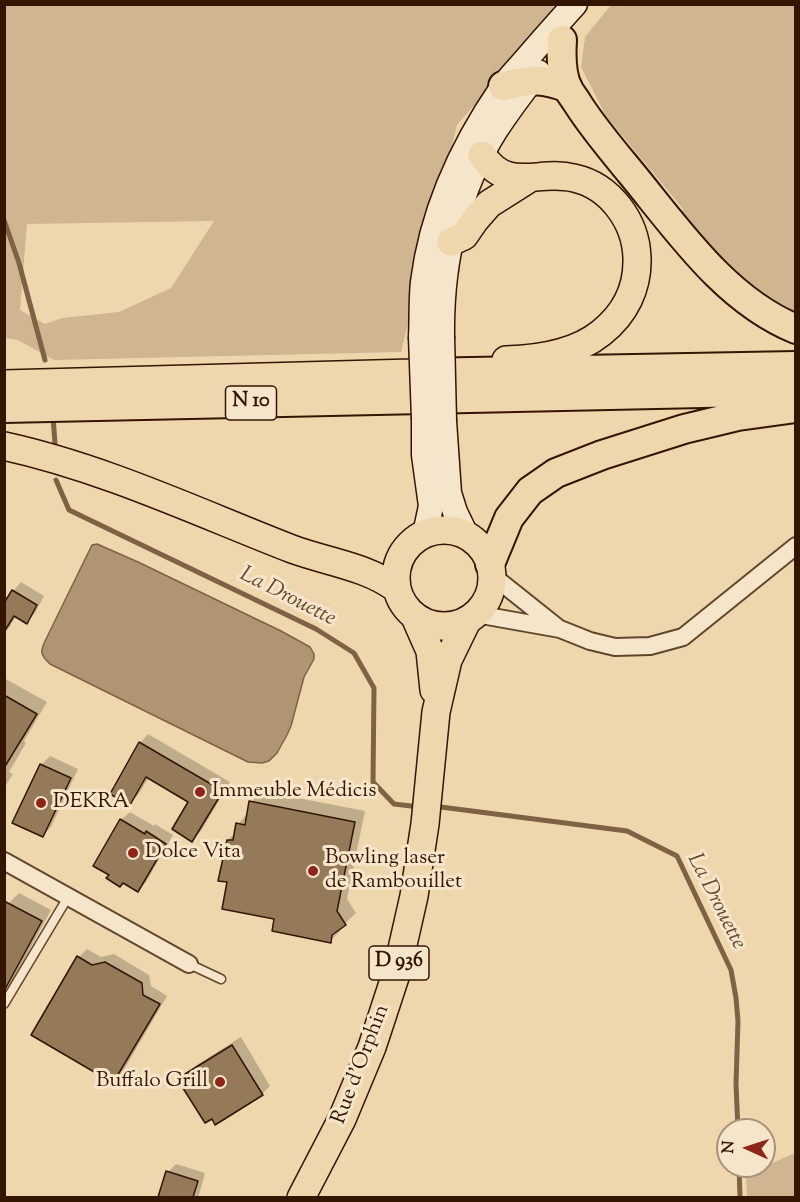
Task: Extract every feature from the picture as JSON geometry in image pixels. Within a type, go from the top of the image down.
[{"type":"highway","points":[[562,39],[563,68],[568,88],[587,118],[611,148],[715,273],[770,316],[795,329]]},
{"type":"highway","points":[[503,86],[537,80],[568,88]]},
{"type":"highway","name":"N 10","points":[[412,373],[795,366]]},
{"type":"highway","name":"N 10","points":[[4,408],[795,391]]},
{"type":"highway","points":[[491,570],[509,518],[530,491],[556,473],[602,454],[684,429],[738,416],[795,408]]},
{"type":"main road","points":[[431,337],[453,228],[478,143],[503,86],[575,4]]},
{"type":"main road","points":[[466,535],[449,493],[434,420],[431,337],[423,284],[435,224],[446,191],[478,143],[496,130],[531,80],[591,4]]},
{"type":"main road","points":[[412,373],[431,362],[520,360],[558,354],[592,341],[619,316],[631,296],[637,272],[637,246],[630,225],[618,206],[599,188],[574,178],[554,176],[530,178],[501,174],[489,166],[478,143]]},
{"type":"main road","points":[[451,242],[464,236],[489,204],[530,178]]},
{"type":"main road","name":"N 10","points":[[4,384],[412,373]]},
{"type":"main road","points":[[425,534],[431,506],[424,455],[434,420]]},
{"type":"main road","points":[[4,446],[72,463],[295,550],[366,571],[397,589]]},
{"type":"main road","points":[[440,530],[466,535],[481,547],[491,570],[492,588],[488,599],[472,618],[456,625],[446,627],[429,624],[415,617],[404,604],[397,589],[396,575],[399,560],[407,548],[425,534],[440,530]]},
{"type":"main road","name":"Rue d'Orphin","points":[[415,617],[430,651],[436,712]]},
{"type":"main road","name":"Rue d'Orphin","points":[[302,1197],[355,1089],[372,1047],[397,971],[414,896],[424,834],[436,712],[448,660],[472,618]]},
{"type":"street","points":[[472,618],[560,629],[590,641],[615,647],[650,646],[683,637],[795,546]]},
{"type":"street","points":[[491,570],[560,629]]},
{"type":"street","points":[[4,861],[189,964]]},
{"type":"lane","points":[[4,1004],[68,897]]},
{"type":"lane","points":[[189,964],[221,979]]},
{"type":"shaded area","points":[[4,5],[562,5],[457,125],[401,352],[54,360],[18,340],[5,338]],"holes":[[[214,221],[171,288],[119,312],[62,318],[45,324],[20,310],[27,224]]]},
{"type":"shaded area","points":[[611,5],[795,5],[795,317],[754,293],[678,215],[683,209],[606,116],[581,67],[585,37]]},
{"type":"shaded area","points":[[97,544],[310,647],[314,659],[304,677],[291,726],[277,753],[269,761],[248,762],[46,660],[42,654],[43,645],[92,545]]},
{"type":"shaded area","points":[[795,1153],[795,1197],[747,1197],[746,1178],[776,1178],[776,1161]]},
{"type":"building","points":[[12,590],[37,605],[27,624],[14,616],[4,632],[4,603]]},
{"type":"building","points":[[4,695],[37,714],[4,768]]},
{"type":"building","name":"Immeuble Médicis","points":[[139,742],[223,791],[192,842],[172,829],[188,802],[146,777],[130,805],[110,794]]},
{"type":"building","name":"DEKRA","points":[[40,764],[71,778],[43,837],[12,823]]},
{"type":"building","points":[[249,801],[355,822],[337,911],[346,925],[332,935],[331,943],[272,931],[274,919],[222,909],[227,882],[218,881],[227,840],[233,840],[236,823],[245,825]]},
{"type":"building","points":[[120,819],[145,834],[146,831],[166,844],[138,892],[123,883],[120,887],[106,878],[109,875],[93,866]]},
{"type":"building","points":[[4,901],[42,921],[4,991]]},
{"type":"building","points":[[77,956],[92,965],[105,962],[142,983],[143,995],[160,1004],[113,1083],[31,1035]]},
{"type":"building","name":"Buffalo Grill","points":[[232,1045],[263,1095],[215,1125],[212,1119],[205,1123],[181,1085],[189,1080],[185,1074]]},
{"type":"building","points":[[166,1171],[198,1181],[193,1197],[158,1197]]},
{"type":"waterway","name":"La Drouette","points":[[4,220],[19,263],[45,360]]},
{"type":"waterway","name":"La Drouette","points":[[53,416],[55,444]]},
{"type":"waterway","name":"La Drouette","points":[[56,480],[69,510],[316,629],[354,653],[374,688],[373,782],[394,804],[411,806]]},
{"type":"waterway","name":"La Drouette","points":[[441,807],[627,831],[677,856],[731,970],[738,1021],[737,1118]]},
{"type":"waterway","name":"La Drouette","points":[[739,1178],[740,1198]]},
{"type":"place","name":"Immeuble Médicis","points":[[200,792]]},
{"type":"place","name":"DEKRA","points":[[41,803]]},
{"type":"place","name":"Dolce Vita","points":[[133,853]]},
{"type":"place","name":"Bowling laser de Rambouillet","points":[[313,871]]},
{"type":"place","name":"Buffalo Grill","points":[[220,1082]]}]
